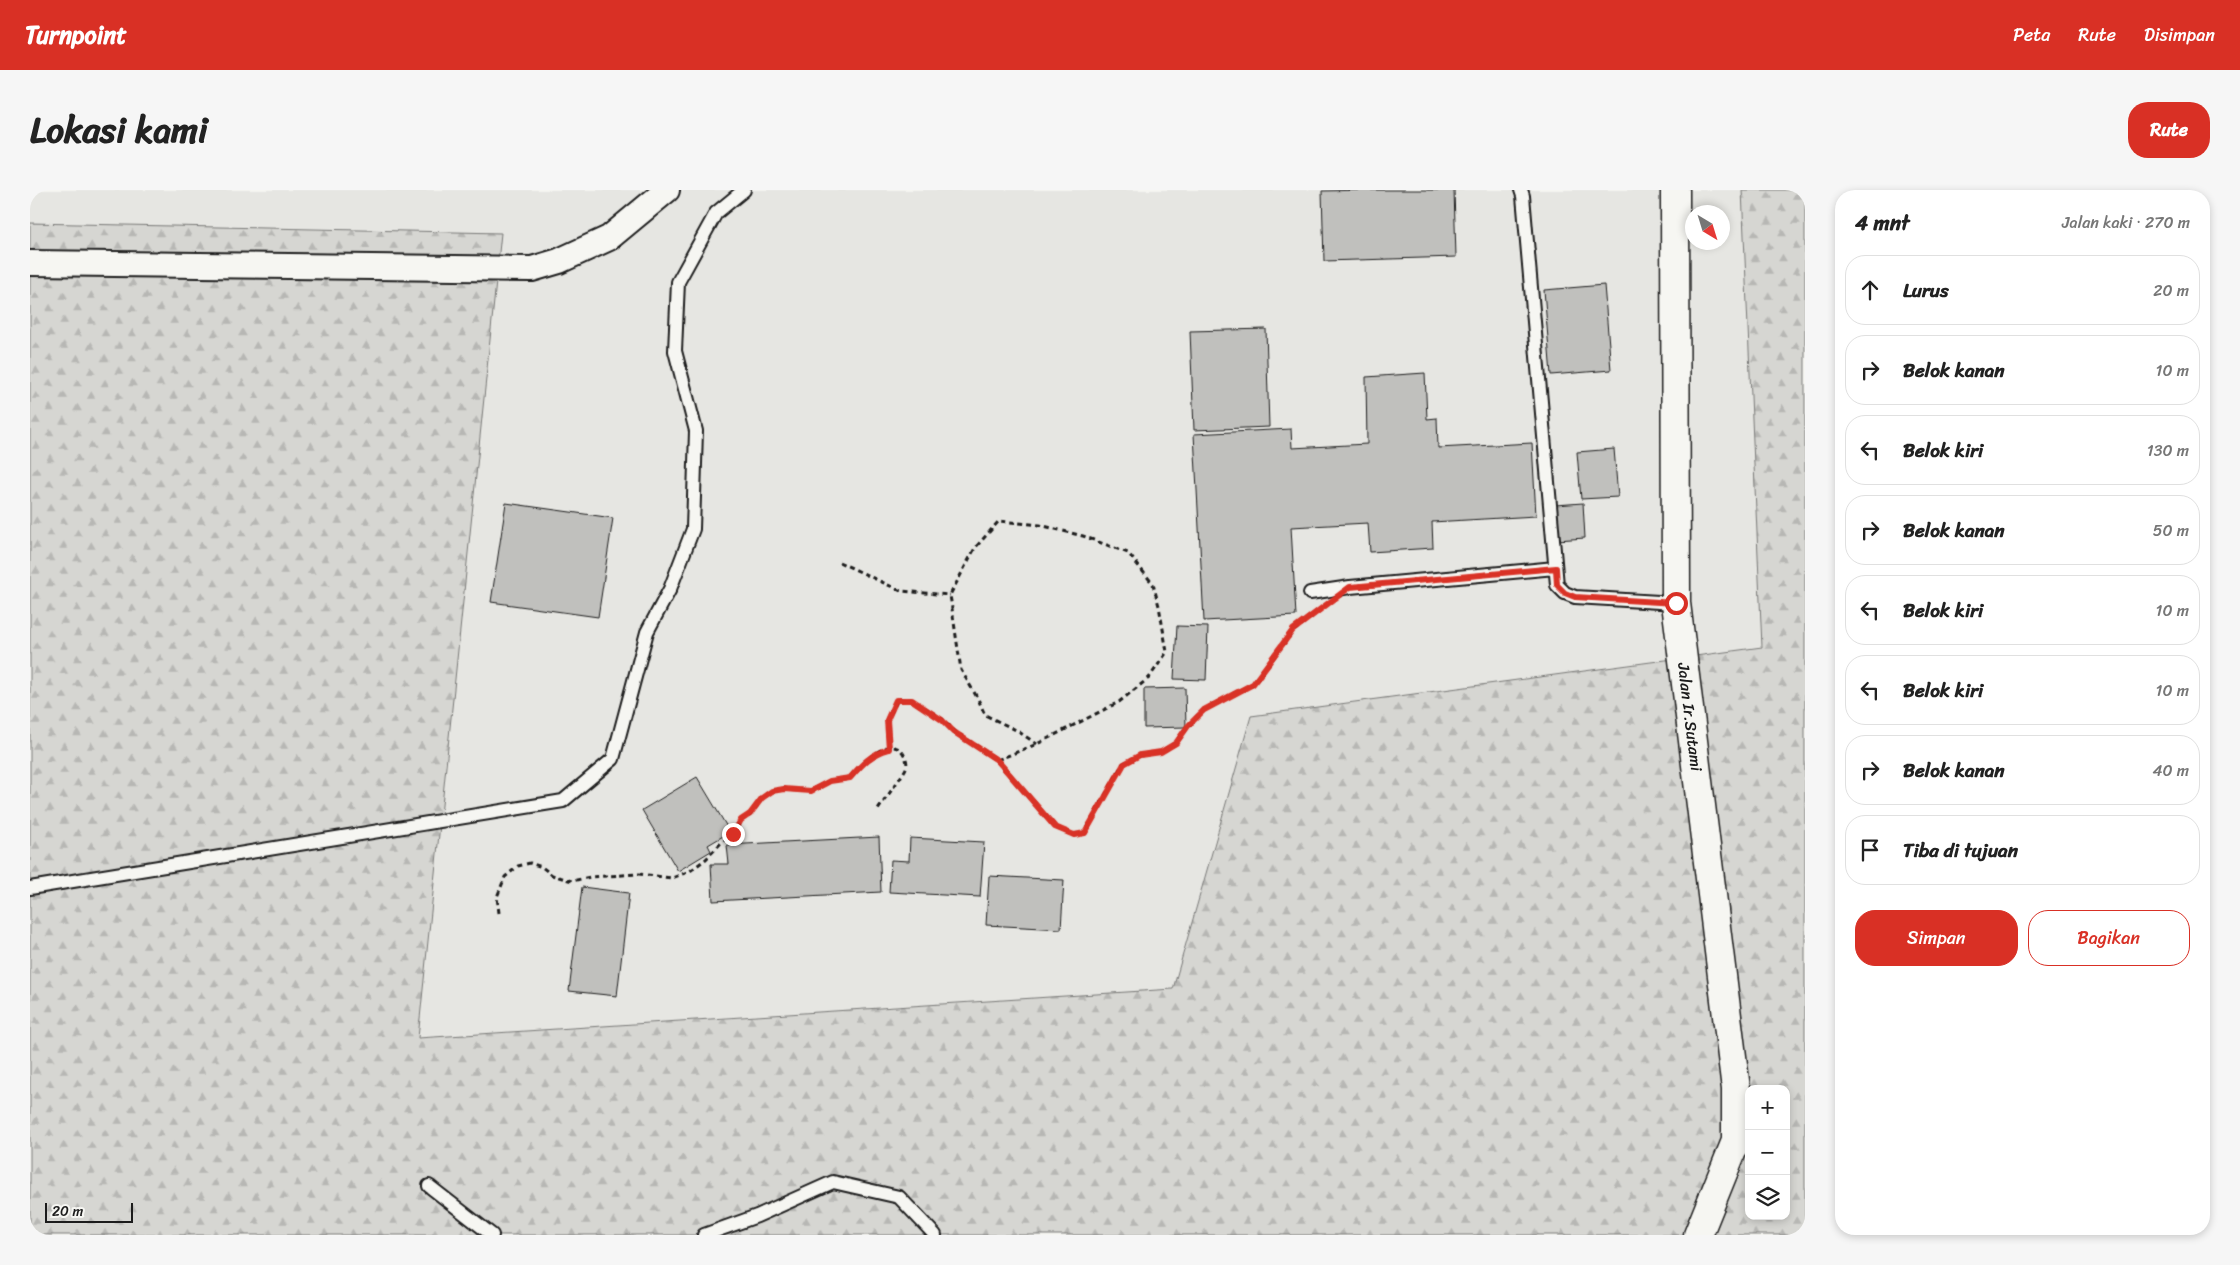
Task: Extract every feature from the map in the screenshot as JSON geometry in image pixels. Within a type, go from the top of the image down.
[{"type":"street","points":[[30,264],[532,268],[559,261],[609,238],[667,190]]},
{"type":"street","name":"Jalan Ir.Sutami","points":[[1675,190],[1676,603],[1736,1089],[1736,1141],[1698,1235]]},
{"type":"lane","points":[[30,888],[564,801],[613,759],[647,632],[670,589],[693,529],[696,431],[675,351],[678,282],[716,213],[744,190]]},
{"type":"lane","points":[[1520,190],[1524,196],[1557,585],[1565,593],[1575,597],[1676,603]]},
{"type":"lane","points":[[1310,593],[1350,587],[1556,568]]},
{"type":"lane","points":[[704,1235],[757,1216],[833,1182],[899,1197],[936,1235]]},
{"type":"lane","points":[[430,1186],[492,1235]]},
{"type":"path","points":[[997,760],[1037,744],[1119,702],[1149,678],[1167,652],[1153,584],[1128,553],[1083,536],[1040,525],[999,521],[975,548],[950,595],[961,670],[985,715],[1016,730],[1037,744]]},
{"type":"path","points":[[838,562],[901,591],[950,595]]},
{"type":"path","points":[[889,749],[887,720],[896,700],[912,700],[942,720],[954,732],[997,760],[1055,827],[1074,835],[1085,833],[1124,764],[1140,755],[1161,752],[1176,743],[1188,726],[1204,710],[1253,684],[1293,630],[1314,614]]},
{"type":"path","points":[[499,913],[497,897],[505,877],[518,866],[530,863],[542,867],[552,875],[572,881],[590,877],[639,874],[672,878],[690,871],[706,859],[721,843],[733,834],[741,820],[750,814],[762,798],[772,791],[784,789],[811,791],[830,781],[850,778],[876,752],[895,747],[900,749],[905,756],[907,763],[906,771],[897,780],[878,810]]},
{"type":"shaded area","points":[[30,190],[1805,190],[1805,642],[1251,716],[1173,989],[30,1063]]},
{"type":"green space","points":[[1742,190],[1805,190],[1805,1235],[30,1235],[30,223],[501,233],[418,1038],[1173,989],[1251,716],[1762,647]]},
{"type":"building","points":[[1454,190],[1456,257],[1324,261],[1322,191]]},
{"type":"building","points":[[1604,285],[1611,370],[1551,375],[1544,290]]},
{"type":"building","points":[[1266,329],[1269,427],[1194,430],[1190,331]]},
{"type":"building","points":[[1425,373],[1427,419],[1437,418],[1438,448],[1532,443],[1536,516],[1432,522],[1433,548],[1370,552],[1368,523],[1291,527],[1296,616],[1204,621],[1194,434],[1291,429],[1292,448],[1367,444],[1366,377]]},
{"type":"building","points":[[1614,449],[1618,497],[1581,499],[1577,452]]},
{"type":"building","points":[[506,503],[613,518],[598,617],[491,602]]},
{"type":"building","points":[[1583,503],[1585,538],[1557,540],[1555,505]]},
{"type":"building","points":[[1177,626],[1208,627],[1206,680],[1174,679]]},
{"type":"building","points":[[1185,688],[1186,727],[1144,728],[1144,689]]},
{"type":"building","points":[[697,777],[730,832],[708,845],[711,851],[678,871],[642,810]]},
{"type":"building","points":[[879,837],[881,892],[713,901],[711,864],[729,864],[727,845]]},
{"type":"building","points":[[910,838],[984,842],[980,897],[889,892],[891,860],[909,861]]},
{"type":"building","points":[[989,876],[1064,880],[1061,929],[986,925]]},
{"type":"building","points":[[582,887],[629,893],[617,996],[569,991]]},
{"type":"route","points":[[733,834],[741,820],[750,814],[762,798],[772,791],[784,789],[811,791],[830,781],[850,778],[876,752],[889,749],[887,720],[896,700],[912,700],[942,720],[954,732],[971,741],[997,760],[1055,827],[1074,835],[1085,833],[1124,764],[1140,755],[1161,752],[1176,743],[1188,726],[1204,710],[1253,684],[1293,630],[1350,587],[1556,568],[1557,585],[1565,593],[1575,597],[1676,603]]}]
